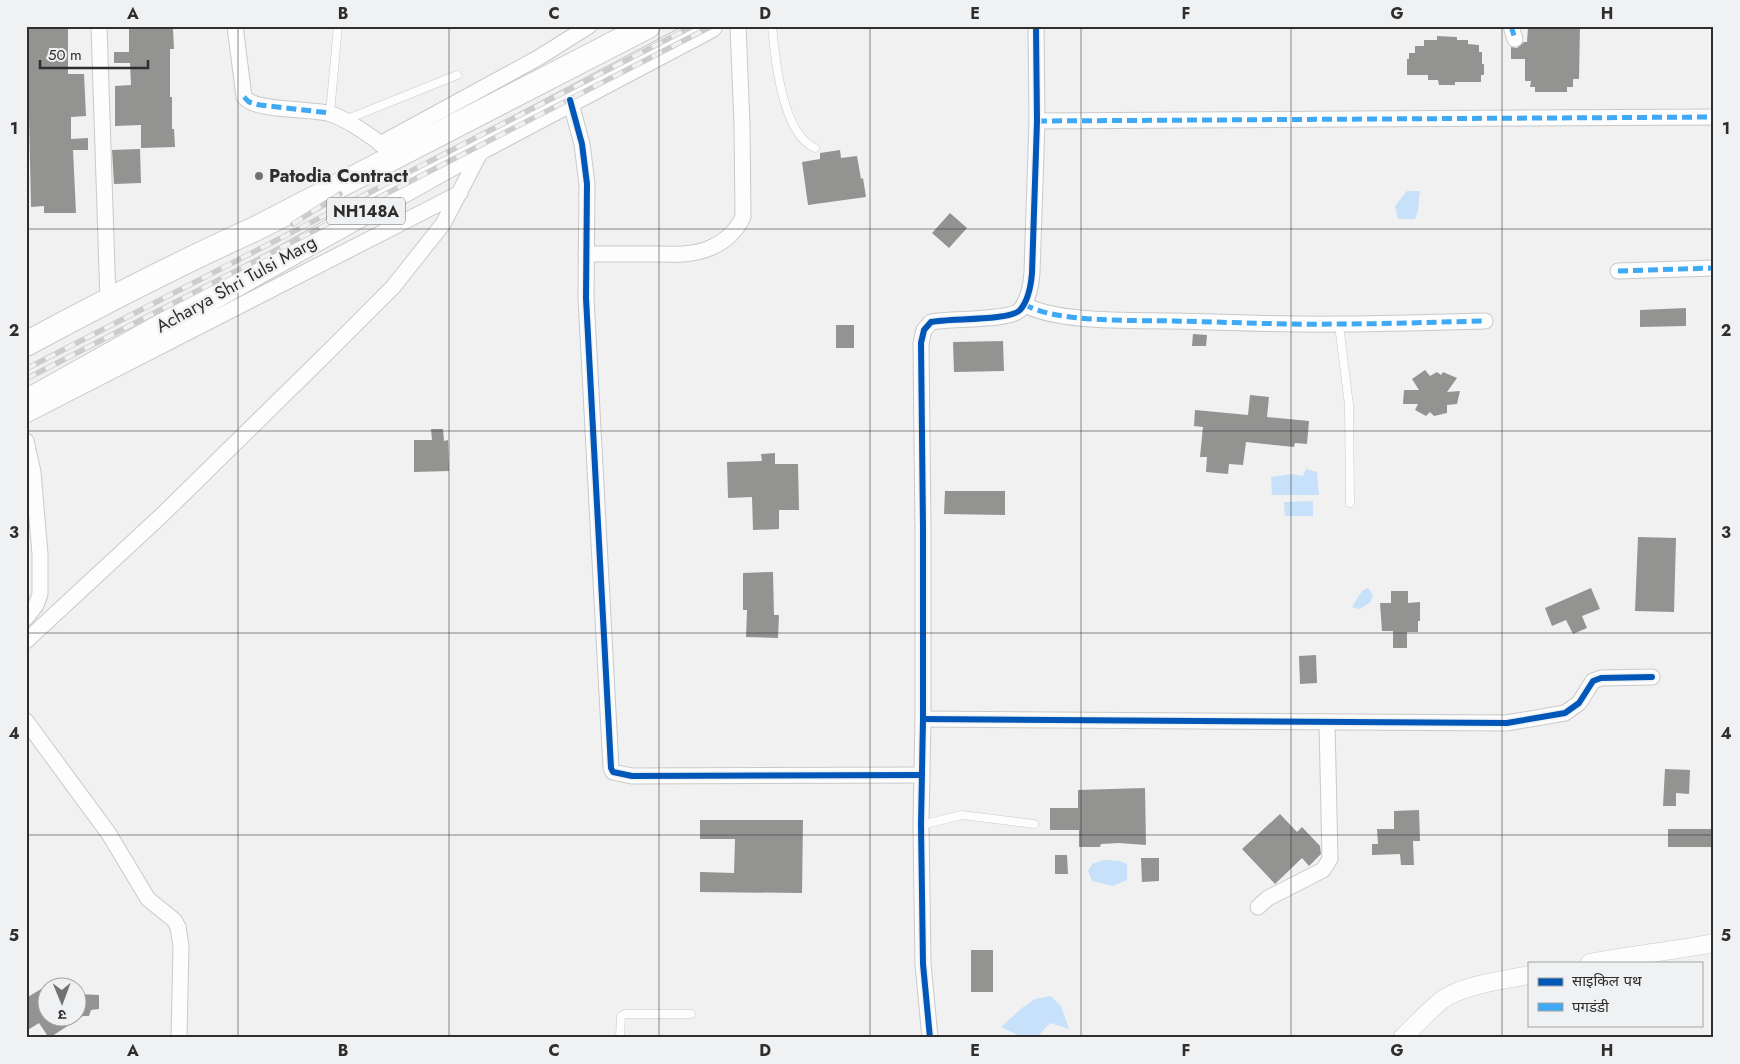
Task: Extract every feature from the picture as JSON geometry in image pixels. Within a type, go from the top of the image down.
[{"type":"highway","name":"NH148A","points":[[26,344],[108,300],[206,251],[256,229],[388,150],[602,51],[648,26]]},
{"type":"highway","name":"Acharya Shri Tulsi Marg","points":[[26,402],[483,146],[710,26]]},
{"type":"highway","points":[[602,51],[620,74]]},
{"type":"street","points":[[99,26],[108,300]]},
{"type":"street","points":[[235,26],[246,99],[249,102],[330,113],[344,120],[388,150],[589,26]]},
{"type":"street","points":[[596,26],[602,51]]},
{"type":"street","points":[[586,254],[677,254],[694,252],[709,248],[729,236],[739,225],[743,217],[743,180],[738,26]]},
{"type":"street","points":[[930,1038],[923,964],[921,825],[924,528],[921,343],[927,325],[931,322],[1002,316],[1018,311],[1024,304],[1031,285],[1038,121],[1036,26]]},
{"type":"street","points":[[570,100],[582,144],[586,169],[586,298],[611,768],[613,772],[632,776],[922,775]]},
{"type":"street","points":[[1038,121],[1714,117]]},
{"type":"street","points":[[26,641],[162,514],[393,287],[443,224],[483,146]]},
{"type":"street","points":[[26,415],[460,193]]},
{"type":"street","points":[[1618,272],[1714,268]]},
{"type":"street","points":[[1024,304],[1032,309],[1048,314],[1133,320],[1339,324],[1484,320]]},
{"type":"street","points":[[26,441],[33,472],[40,554],[40,594],[36,605],[26,618]]},
{"type":"street","points":[[923,719],[1480,723],[1530,720],[1565,713],[1579,703],[1593,681],[1601,678],[1652,677]]},
{"type":"street","points":[[26,721],[109,834],[148,898],[174,920],[178,927],[181,946],[180,1038]]},
{"type":"street","points":[[1258,907],[1268,898],[1323,870],[1330,859],[1327,722]]},
{"type":"street","points":[[1595,962],[1714,944]]},
{"type":"street","points":[[1402,1038],[1451,994],[1493,982],[1528,975]]},
{"type":"lane","points":[[330,113],[338,26]]},
{"type":"lane","points":[[772,26],[781,86],[791,122],[805,141],[815,148]]},
{"type":"lane","points":[[344,120],[457,75]]},
{"type":"lane","points":[[1339,324],[1350,405],[1350,503]]},
{"type":"lane","points":[[921,825],[962,814],[1034,824]]},
{"type":"lane","points":[[620,1038],[621,1016],[625,1014],[691,1014]]},
{"type":"water","points":[[1407,191],[1420,191],[1418,211],[1415,219],[1398,219],[1395,206]]},
{"type":"water","points":[[1306,469],[1317,472],[1319,495],[1272,495],[1271,477],[1291,474],[1303,476]]},
{"type":"water","points":[[1313,501],[1313,516],[1285,516],[1284,502]]},
{"type":"water","points":[[1368,588],[1373,595],[1370,603],[1359,609],[1352,607],[1362,591]]},
{"type":"water","points":[[1104,860],[1120,861],[1127,864],[1127,880],[1113,886],[1092,881],[1088,871],[1092,864]]},
{"type":"water","points":[[1051,996],[1061,1006],[1069,1029],[1050,1023],[1038,1036],[1022,1037],[1001,1027],[1035,999]]},
{"type":"building","points":[[27,26],[68,26],[68,74],[84,74],[86,116],[71,117],[71,139],[88,138],[88,150],[73,150],[76,213],[44,213],[44,206],[31,207]]},
{"type":"building","points":[[129,26],[161,26],[161,29],[173,29],[174,49],[170,49],[170,97],[172,97],[172,129],[174,129],[175,147],[141,148],[141,125],[115,126],[115,86],[131,85],[130,63],[114,63],[114,52],[129,52]]},
{"type":"building","points":[[1528,27],[1580,27],[1579,79],[1573,79],[1573,87],[1567,87],[1567,92],[1535,92],[1535,87],[1530,87],[1531,81],[1525,81],[1525,59],[1511,59],[1511,47],[1517,48],[1524,42],[1527,42]]},
{"type":"building","points":[[1437,36],[1457,37],[1457,40],[1468,40],[1468,44],[1479,45],[1479,52],[1482,52],[1482,64],[1484,64],[1484,75],[1481,75],[1481,82],[1455,82],[1455,85],[1439,85],[1438,80],[1428,80],[1428,75],[1407,75],[1409,53],[1415,53],[1415,46],[1424,46],[1424,40],[1437,40]]},
{"type":"building","points":[[140,149],[141,183],[114,184],[112,150]]},
{"type":"building","points":[[840,150],[841,158],[857,156],[866,197],[808,205],[802,162],[820,159],[820,153]]},
{"type":"building","points":[[950,213],[967,228],[949,248],[932,233]]},
{"type":"building","points":[[1686,308],[1686,326],[1640,327],[1640,310]]},
{"type":"building","points":[[836,325],[854,325],[854,348],[836,348]]},
{"type":"building","points":[[1193,334],[1207,335],[1206,346],[1192,346]]},
{"type":"building","points":[[1003,341],[1004,371],[954,372],[953,342]]},
{"type":"building","points":[[1425,370],[1430,376],[1437,372],[1441,375],[1443,372],[1457,378],[1447,392],[1460,391],[1457,404],[1447,405],[1447,413],[1434,416],[1430,412],[1426,416],[1415,410],[1418,404],[1403,404],[1404,390],[1419,390],[1412,379]]},
{"type":"building","points":[[1250,395],[1269,397],[1267,417],[1309,421],[1307,444],[1295,443],[1294,447],[1246,442],[1243,465],[1229,464],[1228,474],[1206,472],[1207,457],[1200,457],[1203,427],[1194,426],[1195,410],[1248,415]]},
{"type":"building","points":[[431,429],[443,429],[444,441],[448,440],[449,471],[414,472],[414,440],[432,440]]},
{"type":"building","points":[[775,453],[775,464],[798,464],[799,510],[779,510],[779,529],[753,530],[752,497],[728,498],[727,462],[762,461],[761,454]]},
{"type":"building","points":[[945,491],[1005,491],[1005,515],[944,514]]},
{"type":"building","points":[[1638,537],[1676,538],[1674,612],[1635,611]]},
{"type":"building","points":[[773,572],[774,615],[779,615],[778,638],[746,637],[747,610],[743,610],[743,573]]},
{"type":"building","points":[[1591,588],[1600,609],[1582,616],[1587,628],[1573,634],[1566,620],[1552,626],[1545,608]]},
{"type":"building","points":[[1391,591],[1408,591],[1408,603],[1420,602],[1418,632],[1407,632],[1407,648],[1393,648],[1393,631],[1382,631],[1380,603],[1391,603]]},
{"type":"building","points":[[1316,655],[1317,683],[1300,684],[1299,656]]},
{"type":"building","points":[[1665,769],[1690,770],[1689,794],[1676,793],[1676,806],[1663,806]]},
{"type":"building","points":[[1145,788],[1146,845],[1119,843],[1101,844],[1100,847],[1079,847],[1079,830],[1050,830],[1050,808],[1078,808],[1078,790]]},
{"type":"building","points":[[1419,810],[1420,841],[1413,841],[1414,865],[1401,865],[1400,854],[1372,855],[1372,844],[1378,844],[1377,829],[1394,829],[1394,811]]},
{"type":"building","points":[[1280,814],[1297,832],[1302,827],[1320,846],[1321,854],[1309,866],[1302,858],[1275,884],[1242,849]]},
{"type":"building","points":[[700,820],[803,820],[802,893],[700,892],[700,872],[734,873],[735,839],[700,839]]},
{"type":"building","points":[[1668,829],[1714,829],[1714,847],[1668,847]]},
{"type":"building","points":[[1055,855],[1067,855],[1068,874],[1055,874]]},
{"type":"building","points":[[1141,858],[1159,858],[1159,881],[1142,882]]},
{"type":"building","points":[[971,950],[993,950],[993,992],[971,992]]},
{"type":"building","points":[[38,991],[38,1024],[26,1031],[26,998]]},
{"type":"building","points":[[88,994],[99,995],[99,1009],[91,1010],[89,1016]]},
{"type":"building","points":[[41,1026],[68,1026],[49,1038]]},
{"type":"railway","points":[[26,369],[693,26]]},
{"type":"railway","points":[[26,379],[712,26]]},
{"type":"railway","points":[[293,224],[340,194]]},
{"type":"marked path","points":[[1511,26],[1515,39]]},
{"type":"marked path","points":[[244,97],[249,102],[260,105],[330,113]]},
{"type":"marked path","points":[[1037,121],[1714,117]]},
{"type":"marked path","points":[[1618,271],[1714,268]]},
{"type":"marked path","points":[[1024,304],[1055,315],[1118,320],[1278,324],[1485,321]]},
{"type":"cycle path","points":[[930,1038],[923,964],[921,825],[923,719],[921,343],[924,330],[931,322],[992,318],[1014,314],[1020,310],[1027,297],[1032,273],[1037,121],[1036,26]]},
{"type":"cycle path","points":[[570,100],[582,144],[587,184],[586,298],[611,768],[613,772],[632,776],[922,775]]},
{"type":"cycle path","points":[[923,719],[1507,723],[1565,713],[1579,703],[1593,681],[1601,678],[1652,677]]},
{"type":"place","name":"Patodia Contract","points":[[259,176]]}]
